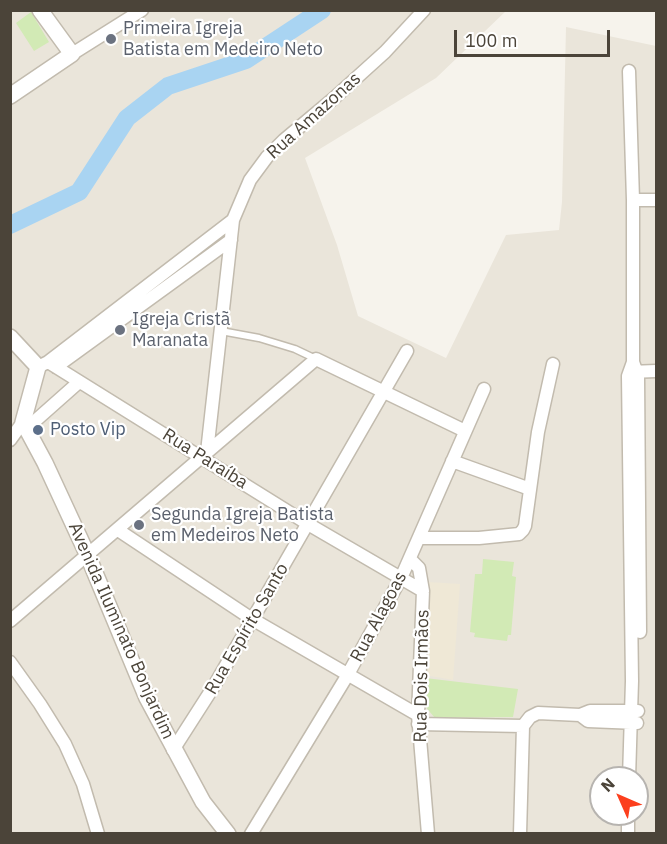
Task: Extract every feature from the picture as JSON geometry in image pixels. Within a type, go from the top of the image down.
[{"type":"street","points":[[40,10],[72,54]]},
{"type":"street","points":[[10,96],[142,10]]},
{"type":"street","name":"Rua Amazonas","points":[[205,454],[233,220],[250,180],[267,157],[284,140],[385,52],[424,10]]},
{"type":"street","points":[[629,71],[633,200],[635,612],[634,716],[630,739],[629,766]]},
{"type":"street","points":[[633,200],[657,200]]},
{"type":"street","points":[[25,425],[48,366],[233,220]]},
{"type":"street","points":[[48,366],[231,240]]},
{"type":"street","points":[[10,337],[48,366]]},
{"type":"street","name":"Rua Espírito Santo","points":[[173,750],[214,686],[407,351]]},
{"type":"street","points":[[10,621],[316,359],[465,431]]},
{"type":"street","points":[[419,537],[479,538],[519,534],[525,526],[538,432],[553,364]]},
{"type":"street","name":"Rua Paraíba","points":[[48,366],[205,454],[308,524],[423,591]]},
{"type":"street","points":[[633,368],[657,371]]},
{"type":"street","points":[[10,440],[25,425],[79,382]]},
{"type":"street","name":"Rua Alagoas","points":[[251,834],[347,676],[401,578],[484,389]]},
{"type":"street","name":"Avenida Iluminato Bonjardim","points":[[25,425],[88,556],[147,698],[203,802],[228,834]]},
{"type":"street","points":[[452,462],[530,489]]},
{"type":"street","points":[[118,530],[252,619],[418,720],[522,726]]},
{"type":"street","name":"Rua Dois Irmãos","points":[[410,559],[419,568],[423,591],[418,720],[429,834]]},
{"type":"street","points":[[10,662],[65,744],[83,784],[98,834]]},
{"type":"street","points":[[520,834],[522,726],[530,717],[538,713],[580,716],[588,721],[634,716]]},
{"type":"lane","points":[[221,331],[259,338],[295,349],[316,359]]},
{"type":"shaded area","points":[[10,11],[506,11],[436,78],[305,158],[337,245],[358,316],[446,358],[506,235],[559,230],[562,202],[566,27],[656,46],[656,833],[11,833]]},
{"type":"shaded area","points":[[428,582],[460,584],[453,680],[425,675]]},
{"type":"green space","points":[[31,12],[49,42],[34,51],[16,23]]},
{"type":"green space","points":[[483,559],[514,562],[512,576],[516,577],[511,635],[508,635],[507,641],[474,637],[475,633],[470,632],[475,574],[482,574]]},
{"type":"green space","points":[[425,678],[518,689],[513,717],[435,718],[424,705]]},
{"type":"waterway","points":[[10,225],[79,192],[127,118],[168,86],[246,60],[322,10]]},
{"type":"place","name":"Primeira Igreja Batista em Medeiro Neto","points":[[111,39]]},
{"type":"place","name":"Igreja Cristã Maranata","points":[[120,330]]},
{"type":"place","name":"Posto Vip","points":[[38,430]]},
{"type":"place","name":"Segunda Igreja Batista em Medeiros Neto","points":[[139,525]]}]
